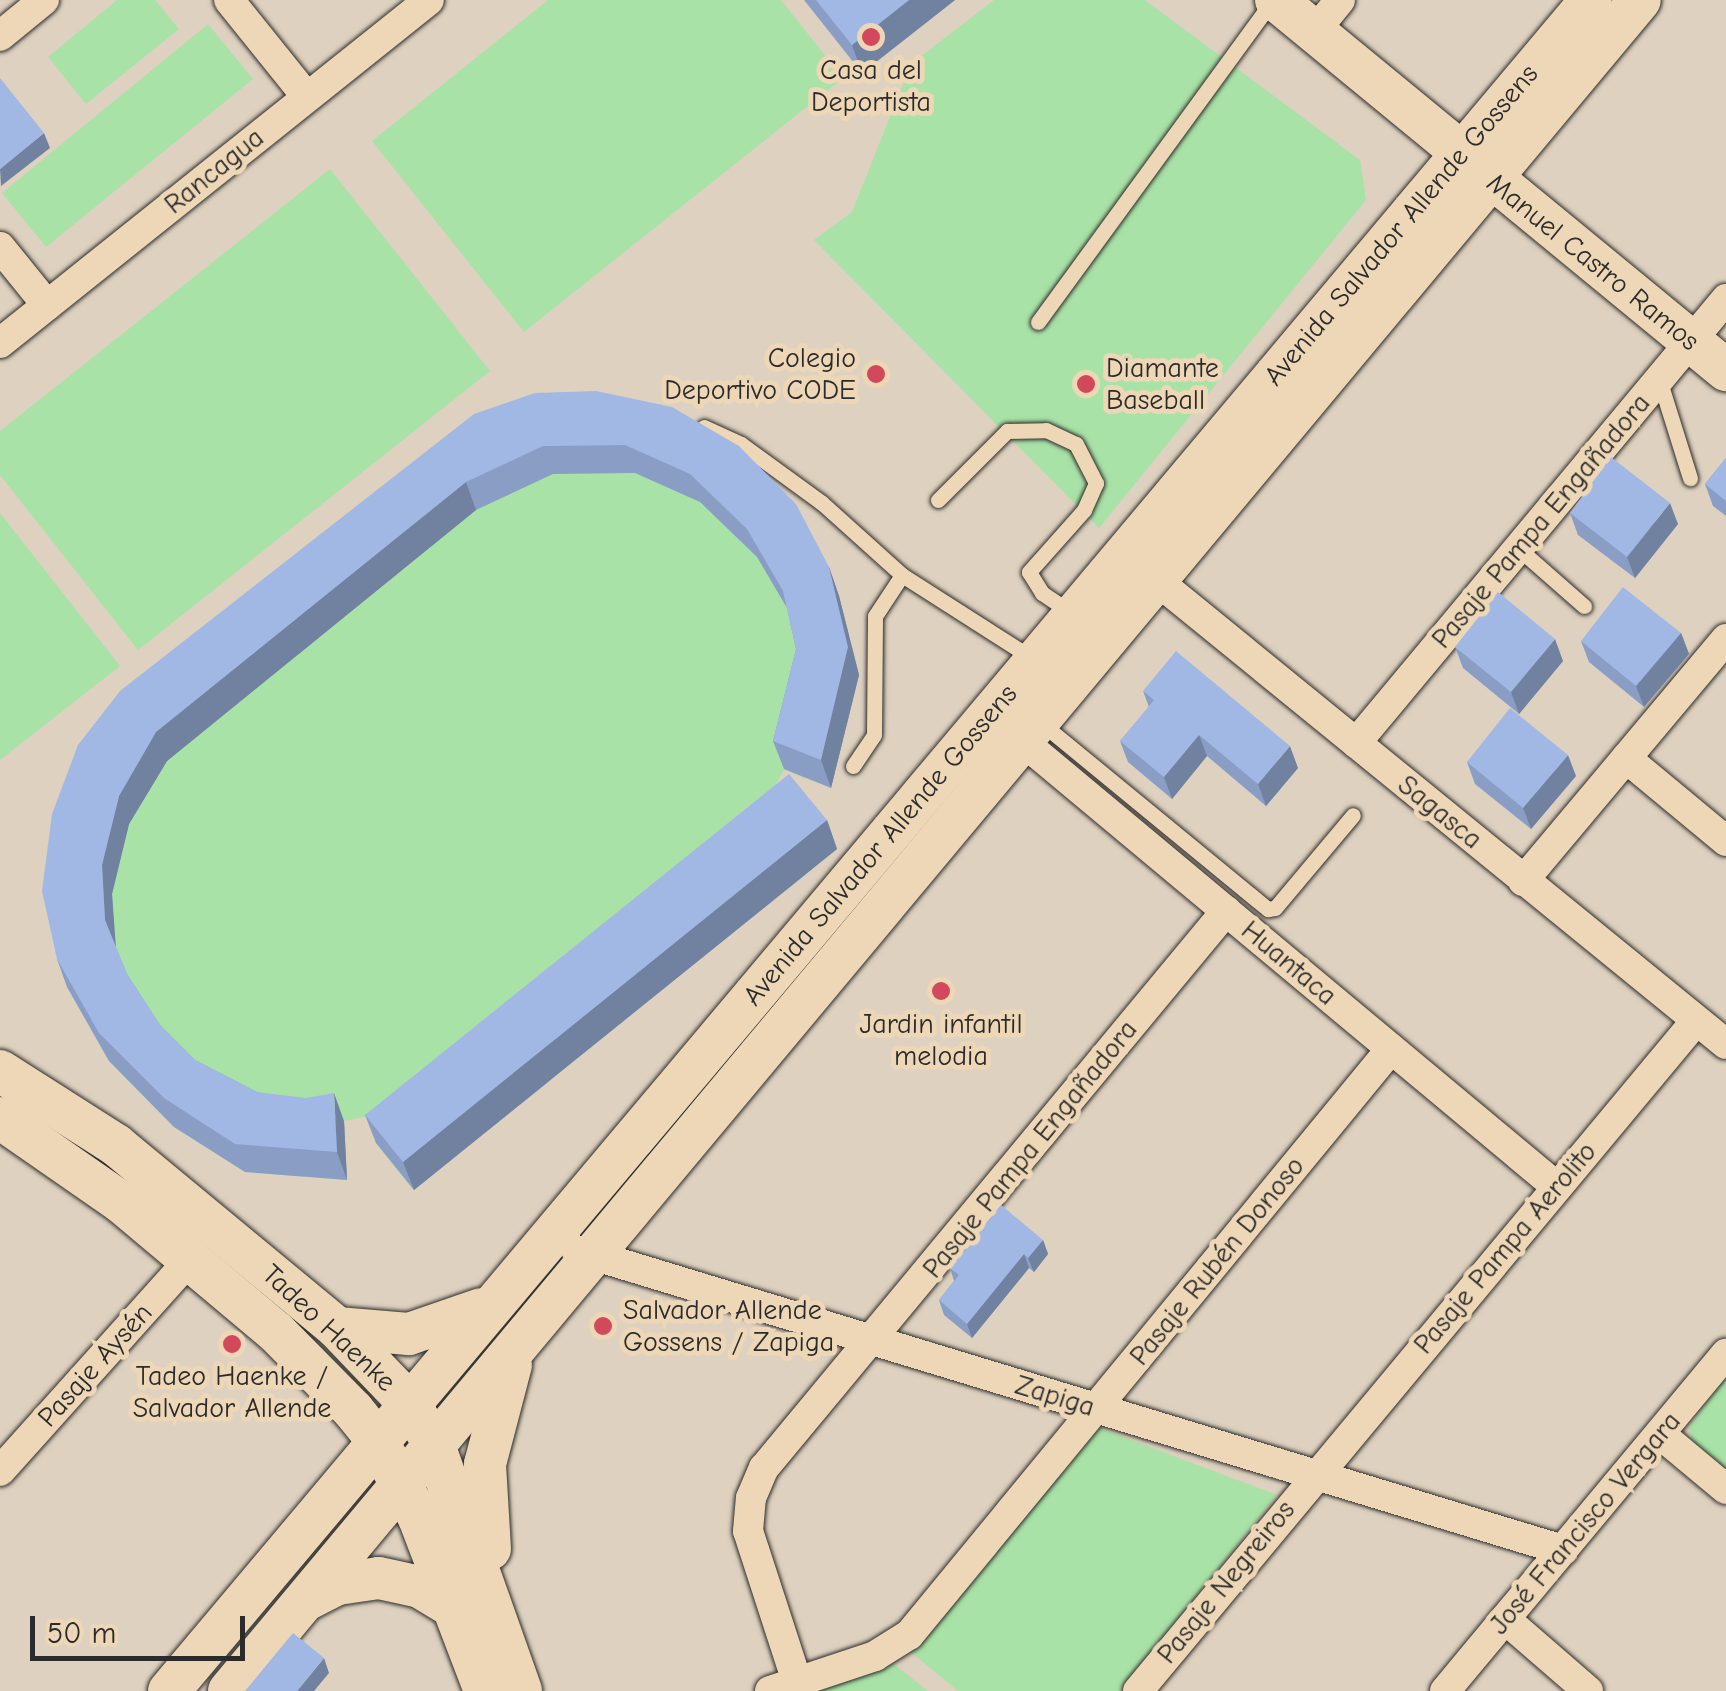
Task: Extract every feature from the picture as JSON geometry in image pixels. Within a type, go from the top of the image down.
[{"type":"main road","name":"Manuel Castro Ramos","points":[[1274,0],[1327,16],[1476,166],[1726,370]]},
{"type":"main road","name":"Avenida Salvador Allende Gossens","points":[[228,1691],[1155,579],[1476,166],[1591,0]]},
{"type":"main road","name":"Avenida Salvador Allende Gossens","points":[[170,1691],[376,1438],[1073,615],[1476,166],[1640,0]]},
{"type":"main road","name":"Tadeo Haenke","points":[[0,1071],[41,1093],[116,1144],[337,1328],[408,1402],[432,1442],[521,1691]]},
{"type":"main road","name":"Tadeo Haenke","points":[[5,1128],[86,1173],[190,1258],[303,1357],[376,1438],[401,1481],[456,1609],[485,1691]]},
{"type":"main road","points":[[337,1328],[409,1334],[453,1323],[494,1301]]},
{"type":"main road","points":[[506,1644],[487,1530],[485,1464],[500,1390],[534,1322]]},
{"type":"main road","points":[[301,1603],[338,1584],[379,1578],[420,1587],[456,1609]]},
{"type":"street","points":[[0,36],[44,0]]},
{"type":"street","points":[[229,0],[307,98]]},
{"type":"street","name":"Rancagua","points":[[0,343],[429,0]]},
{"type":"street","points":[[0,247],[46,306]]},
{"type":"street","name":"Pasaje Pampa Engañadora","points":[[1356,743],[1726,299]]},
{"type":"street","name":"Sagasca","points":[[1155,579],[1726,1044]]},
{"type":"street","points":[[1523,881],[1726,640]]},
{"type":"street","name":"Huantaca","points":[[1029,730],[1226,911],[1556,1187]]},
{"type":"street","points":[[1626,758],[1726,842]]},
{"type":"street","name":"Pasaje Pampa Engañadora","points":[[789,1688],[751,1547],[751,1498],[764,1468],[1226,911]]},
{"type":"street","name":"Pasaje Pampa Aerolito","points":[[1314,1474],[1696,1022]]},
{"type":"street","name":"Pasaje Rubén Donoso","points":[[789,1688],[875,1656],[909,1635],[1391,1049]]},
{"type":"street","points":[[5,1128],[41,1093]]},
{"type":"street","name":"Zapiga","points":[[546,1241],[1563,1550]]},
{"type":"street","name":"Pasaje Aysén","points":[[0,1471],[190,1258]]},
{"type":"street","name":"José Francisco Vergara","points":[[1445,1691],[1726,1354]]},
{"type":"street","points":[[1660,1434],[1726,1489]]},
{"type":"street","name":"Pasaje Negreiros","points":[[1138,1691],[1314,1474]]},
{"type":"street","points":[[1504,1619],[1588,1691]]},
{"type":"lane","points":[[1038,322],[1274,0]]},
{"type":"lane","points":[[1659,379],[1690,478]]},
{"type":"lane","points":[[680,416],[741,444],[822,503],[902,575],[1035,660]]},
{"type":"lane","points":[[938,500],[1007,431],[1046,430],[1076,444],[1096,483],[1084,510],[1029,572],[1042,593],[1073,615]]},
{"type":"lane","points":[[1518,548],[1584,606]]},
{"type":"lane","points":[[852,766],[874,735],[876,616],[902,575]]},
{"type":"lane","points":[[1029,730],[1268,909],[1276,908],[1353,815]]},
{"type":"green space","points":[[117,0],[155,0],[179,29],[86,104],[48,57]]},
{"type":"green space","points":[[548,0],[781,0],[843,78],[524,332],[372,141]]},
{"type":"green space","name":"Diamante Baseball","points":[[994,0],[1145,0],[1360,160],[1366,200],[1099,528],[814,240],[852,212],[911,64]]},
{"type":"green space","points":[[208,24],[253,79],[46,247],[2,193]]},
{"type":"green space","points":[[330,169],[490,371],[138,650],[0,475],[0,431]]},
{"type":"green space","points":[[545,421],[806,532],[839,596],[859,675],[831,788],[784,770],[764,806],[799,802],[837,849],[413,1190],[376,1143],[386,1135],[370,1116],[344,1121],[347,1180],[245,1172],[174,1127],[109,1061],[67,987],[52,919],[62,843]]},
{"type":"green space","points":[[0,513],[120,666],[0,760]]},
{"type":"green space","points":[[1726,1376],[1726,1473],[1692,1442],[1689,1427]]},
{"type":"green space","points":[[1094,1426],[1277,1495],[1120,1691],[958,1691],[907,1649]]},
{"type":"green space","points":[[889,1660],[928,1691],[805,1691]]},
{"type":"building","points":[[816,0],[909,0],[852,45]]},
{"type":"building","points":[[0,78],[44,133],[0,169]]},
{"type":"building","points":[[596,391],[672,407],[739,446],[796,504],[829,567],[848,647],[821,760],[773,741],[796,649],[783,591],[747,529],[690,474],[625,445],[543,446],[466,482],[156,732],[119,796],[102,865],[105,920],[127,974],[160,1025],[195,1060],[257,1092],[306,1098],[334,1093],[337,1152],[235,1144],[164,1098],[99,1033],[57,959],[42,891],[52,814],[78,745],[120,691],[474,414],[535,393]]},
{"type":"building","points":[[1611,457],[1670,503],[1627,557],[1570,513]]},
{"type":"building","points":[[1726,458],[1726,501],[1705,484]]},
{"type":"building","points":[[1623,587],[1681,633],[1636,686],[1581,641]]},
{"type":"building","points":[[1498,592],[1555,639],[1511,692],[1455,647]]},
{"type":"building","points":[[1176,651],[1290,746],[1258,784],[1199,735],[1164,777],[1120,741],[1154,700],[1143,691]]},
{"type":"building","points":[[1510,708],[1568,755],[1523,808],[1467,762]]},
{"type":"building","points":[[789,774],[827,820],[403,1162],[365,1115]]},
{"type":"building","points":[[1001,1205],[1043,1240],[1028,1258],[1024,1254],[967,1324],[939,1300],[959,1275],[950,1268]]},
{"type":"building","points":[[293,1633],[324,1658],[297,1691],[245,1691]]},
{"type":"place","name":"Casa del Deportista","points":[[871,37]]},
{"type":"place","name":"Colegio Deportivo CODE","points":[[876,374]]},
{"type":"place","name":"Diamante Baseball","points":[[1086,384]]},
{"type":"place","name":"Jardin infantil melodia","points":[[941,991]]},
{"type":"place","name":"Salvador Allende Gossens / Zapiga","points":[[603,1326]]},
{"type":"place","name":"Tadeo Haenke / Salvador Allende","points":[[232,1344]]}]
